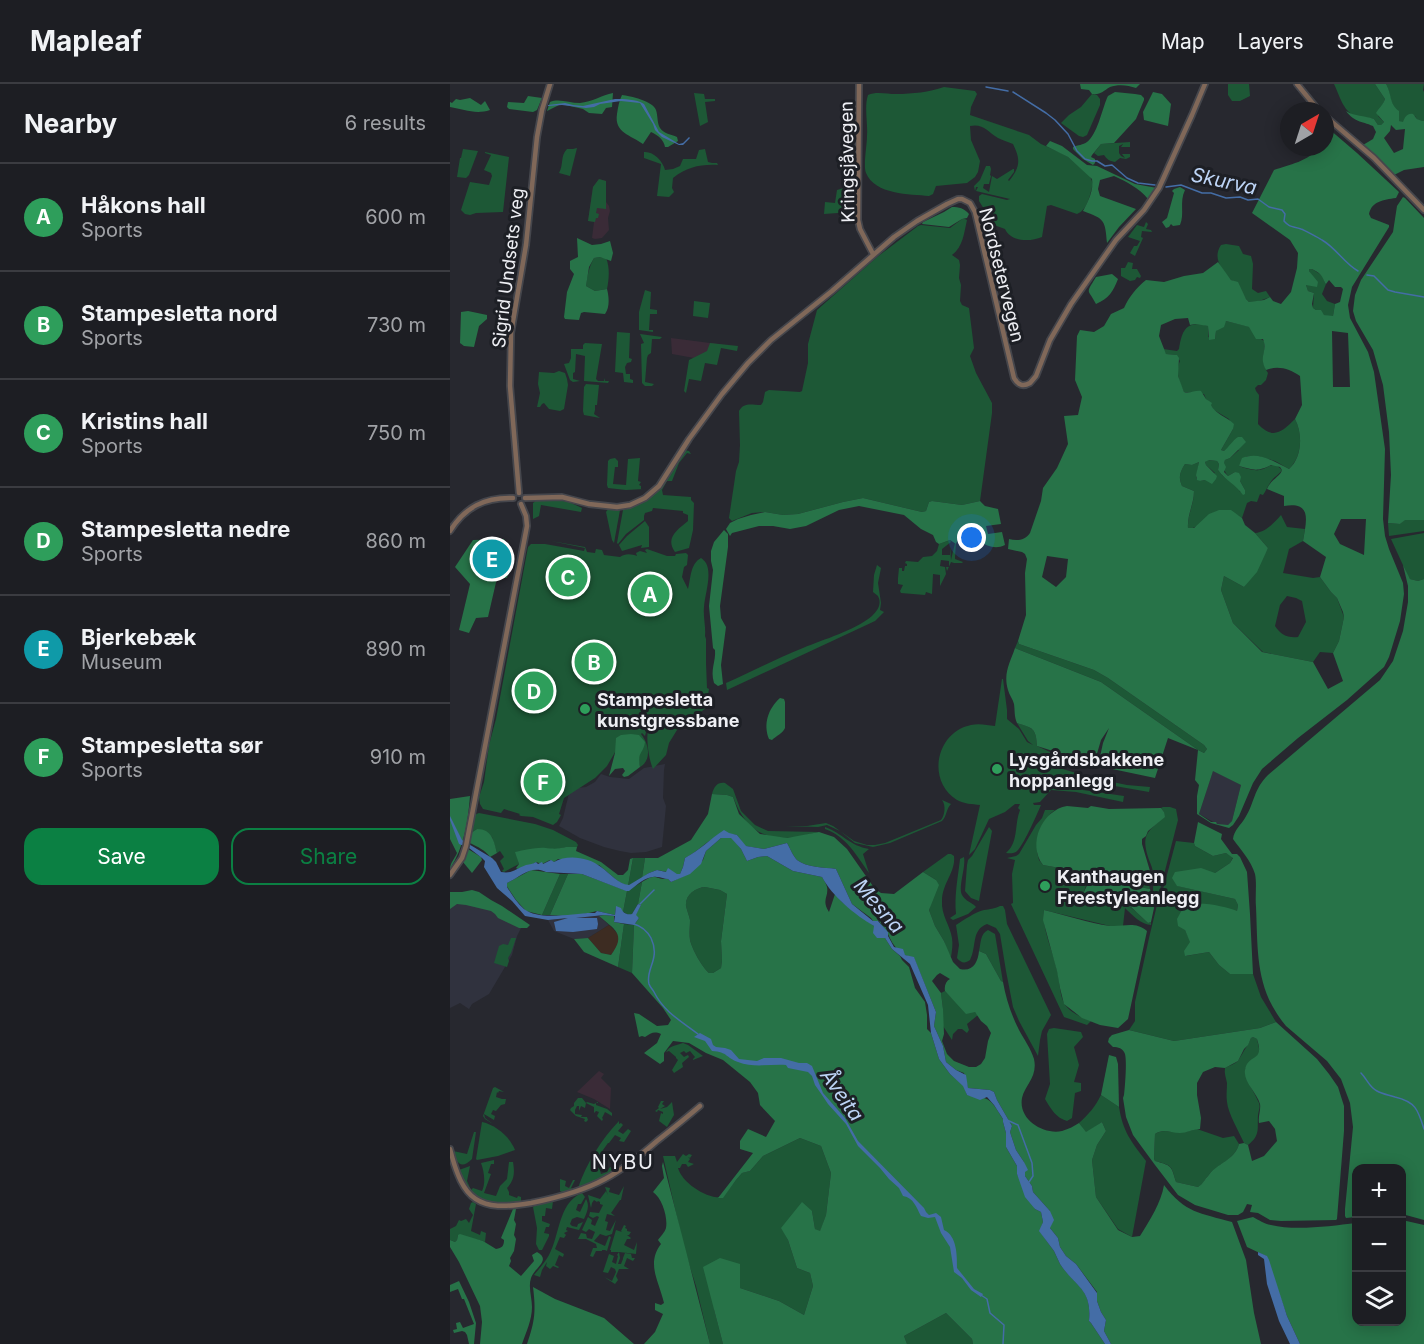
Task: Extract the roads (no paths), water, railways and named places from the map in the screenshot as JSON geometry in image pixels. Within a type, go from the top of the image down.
[{"type":"main road","name":"Sigrid Undsets veg","points":[[519,493],[510,386],[510,333],[526,244],[537,137],[550,84]]},
{"type":"main road","name":"Kringsjåvegen","points":[[859,84],[858,211],[860,228],[873,254]]},
{"type":"main road","name":"Nordsetervegen","points":[[525,498],[562,496],[589,504],[613,507],[630,505],[645,498],[659,486],[707,413],[755,355],[909,226],[950,202],[960,199],[970,203],[975,212],[1013,376],[1019,384],[1025,386],[1034,379],[1054,332],[1078,293],[1116,240],[1144,210],[1156,193],[1205,84]]},
{"type":"main road","points":[[1297,84],[1312,102]]},
{"type":"main road","points":[[1334,124],[1374,158],[1424,210]]},
{"type":"main road","name":"Kringsjåvegen","points":[[866,238],[879,249]]},
{"type":"main road","points":[[513,498],[515,494],[522,494],[525,502],[521,504]]},
{"type":"main road","points":[[450,531],[460,517],[478,504],[493,498],[513,498]]},
{"type":"main road","points":[[513,498],[516,504],[521,504]]},
{"type":"main road","points":[[450,875],[465,851],[527,526],[521,504]]},
{"type":"main road","points":[[450,1149],[459,1179],[474,1198],[499,1207],[509,1206],[575,1192],[604,1180],[631,1162],[700,1106]]},
{"type":"water","points":[[615,99],[634,100],[644,104],[659,132],[679,144],[690,138],[683,145],[679,145],[662,137],[655,130],[640,103],[621,101],[586,108],[548,106],[565,103],[583,106]]},
{"type":"water","points":[[450,816],[462,840],[492,858],[501,872],[511,872],[536,862],[543,864],[551,860],[554,862],[565,858],[578,858],[596,864],[618,881],[629,885],[657,870],[666,872],[668,868],[680,874],[685,858],[724,830],[737,835],[746,846],[764,849],[787,843],[801,863],[836,869],[852,904],[873,921],[878,921],[888,932],[894,947],[903,949],[905,955],[914,957],[936,1012],[934,1026],[943,1046],[946,1062],[966,1075],[968,1088],[994,1092],[1012,1126],[1010,1132],[1016,1150],[1028,1170],[1025,1176],[1033,1192],[1050,1211],[1054,1220],[1050,1228],[1058,1238],[1060,1247],[1066,1256],[1076,1264],[1097,1293],[1097,1301],[1106,1320],[1104,1331],[1111,1344],[1105,1344],[1089,1321],[1088,1301],[1085,1295],[1060,1264],[1054,1251],[1039,1231],[1043,1222],[1041,1212],[1035,1209],[1025,1197],[1017,1174],[1017,1166],[1006,1147],[1003,1119],[987,1097],[980,1100],[967,1095],[963,1086],[939,1059],[931,1033],[928,1005],[910,964],[892,949],[885,938],[877,938],[873,933],[874,926],[845,904],[822,877],[793,871],[767,856],[747,861],[741,849],[731,838],[721,838],[706,851],[701,864],[690,874],[671,882],[668,879],[653,877],[642,881],[629,891],[582,874],[540,870],[530,871],[507,883],[507,887],[521,907],[540,915],[559,916],[597,911],[615,915],[616,906],[625,913],[632,914],[638,904],[641,905],[636,915],[639,918],[634,925],[614,922],[615,916],[604,915],[576,918],[597,918],[597,929],[573,932],[556,931],[554,922],[568,918],[548,920],[525,916],[497,888],[484,867],[485,861],[469,848],[459,844]]},
{"type":"water","points":[[700,1033],[711,1039],[716,1047],[731,1050],[739,1059],[757,1061],[764,1058],[781,1058],[812,1066],[823,1093],[845,1118],[858,1141],[929,1215],[936,1213],[941,1217],[944,1230],[954,1241],[957,1268],[974,1289],[983,1294],[981,1297],[954,1272],[950,1247],[935,1217],[921,1216],[912,1201],[903,1196],[899,1188],[858,1146],[846,1124],[828,1104],[808,1072],[788,1068],[786,1065],[756,1065],[738,1062],[712,1051],[705,1041],[694,1037]]},
{"type":"water","points":[[1258,1252],[1267,1256],[1269,1260],[1287,1316],[1300,1344],[1290,1344],[1279,1321],[1267,1284],[1264,1259],[1258,1255]]},
{"type":"waterway","name":"Skurva","points":[[986,87],[1008,91]]},
{"type":"waterway","name":"Skurva","points":[[1013,92],[1055,120],[1085,159],[1097,161],[1105,166],[1112,165],[1127,178],[1138,183],[1155,185]]},
{"type":"waterway","name":"Skurva","points":[[1166,187],[1181,185],[1202,193],[1211,193],[1226,198],[1258,199],[1269,207],[1282,210],[1286,223],[1327,243],[1358,271]]},
{"type":"waterway","name":"Skurva","points":[[1367,275],[1374,276],[1388,290],[1424,297]]},
{"type":"waterway","points":[[640,904],[654,890]]},
{"type":"waterway","name":"Åveita","points":[[634,924],[646,931],[654,945],[654,958],[648,979],[650,986],[668,1011],[698,1034]]},
{"type":"waterway","points":[[1361,1073],[1374,1089],[1412,1104],[1418,1112],[1424,1129]]},
{"type":"waterway","points":[[1007,1120],[1018,1125],[1032,1163],[1033,1176],[1029,1182]]},
{"type":"waterway","name":"Åveita","points":[[981,1295],[987,1299],[990,1313],[1004,1325],[1003,1344]]},
{"type":"place","name":"Bjerkebæk","points":[[492,559]]},
{"type":"place","name":"Kristins hall","points":[[568,577]]},
{"type":"place","name":"Håkons hall","points":[[650,594]]},
{"type":"place","name":"Stampesletta nord","points":[[594,662]]},
{"type":"place","name":"Stampesletta nedre","points":[[534,691]]},
{"type":"place","name":"Stampesletta kunstgressbane","points":[[585,709]]},
{"type":"place","name":"Lysgårdsbakkene hoppanlegg","points":[[997,769]]},
{"type":"place","name":"Stampesletta sør","points":[[543,782]]},
{"type":"place","name":"Kanthaugen Freestyleanlegg","points":[[1045,886]]},
{"type":"district","name":"NYBU","points":[[623,1162]]},
{"type":"water label","name":"Mesna","points":[[879,906]]}]
